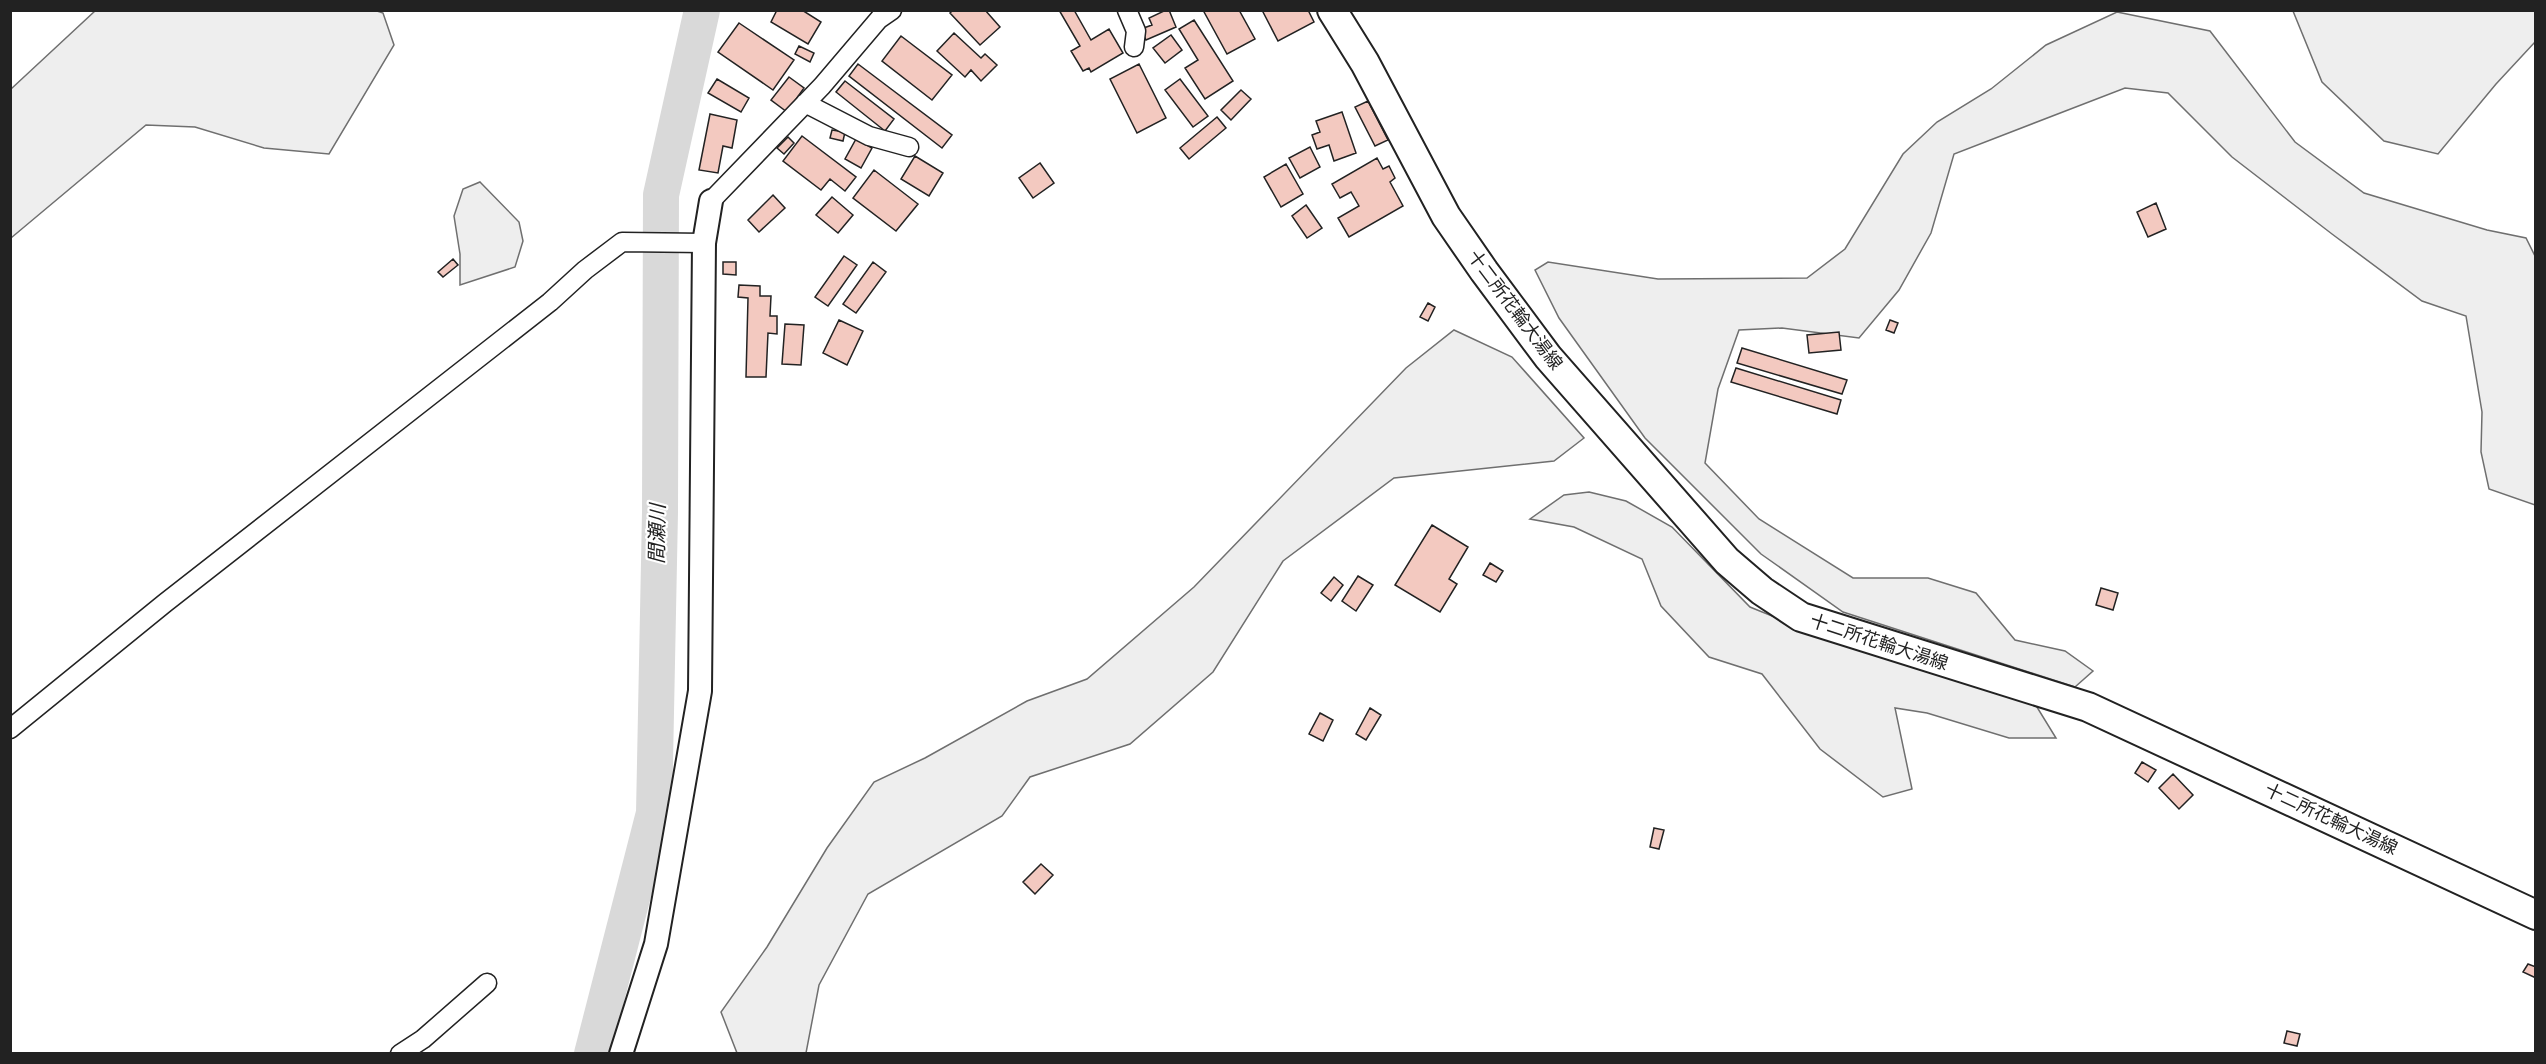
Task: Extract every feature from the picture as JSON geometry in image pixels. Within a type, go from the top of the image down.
[{"type":"main road","name":"十二所花輪大湯線","points":[[1332,10],[1365,63],[1446,216],[1512,309],[1548,357],[1727,561],[1762,591],[1801,617],[2088,707],[2535,915]]},
{"type":"street","points":[[1127,10],[1136,32],[1134,47]]},
{"type":"street","points":[[621,1053],[656,944],[700,691],[696,243],[711,201],[805,103],[881,13]]},
{"type":"street","points":[[805,103],[868,136],[909,147]]},
{"type":"street","points":[[10,729],[165,603],[550,302],[585,270],[622,242],[696,243]]},
{"type":"street","points":[[400,1053],[423,1039],[487,983]]},
{"type":"shaded area","points":[[95,11],[377,11],[383,13],[394,45],[329,154],[264,148],[195,127],[146,125],[11,238],[11,89]]},
{"type":"shaded area","points":[[2293,11],[2535,11],[2535,42],[2496,84],[2438,154],[2384,141],[2322,82]]},
{"type":"shaded area","points":[[2117,12],[2210,31],[2295,142],[2364,193],[2487,230],[2526,238],[2536,258],[2535,505],[2489,489],[2481,452],[2482,412],[2466,316],[2422,301],[2332,234],[2232,157],[2168,93],[2125,88],[1954,154],[1931,233],[1899,290],[1859,338],[1782,328],[1739,330],[1718,389],[1705,463],[1759,519],[1853,578],[1928,578],[1976,593],[2015,640],[2065,651],[2093,671],[2075,687],[1843,612],[1761,554],[1645,438],[1559,318],[1535,270],[1548,262],[1658,279],[1807,278],[1845,249],[1903,154],[1937,122],[1991,89],[2046,45]]},
{"type":"shaded area","points":[[480,182],[519,222],[523,241],[515,267],[460,285],[460,254],[454,216],[463,189]]},
{"type":"shaded area","points":[[1454,330],[1512,357],[1584,438],[1554,461],[1394,478],[1283,561],[1213,672],[1130,744],[1030,777],[1002,816],[868,894],[819,985],[806,1053],[737,1053],[721,1012],[767,947],[827,848],[874,782],[925,758],[1027,701],[1087,679],[1194,587],[1406,368]]},
{"type":"shaded area","points":[[1589,492],[1626,501],[1672,527],[1750,607],[1833,641],[2032,699],[2056,738],[2009,738],[1927,713],[1895,708],[1912,789],[1883,797],[1820,749],[1762,674],[1709,657],[1661,606],[1642,559],[1574,527],[1530,519],[1564,495]]},
{"type":"building","points":[[777,10],[802,10],[821,22],[808,44],[771,22]]},
{"type":"building","points":[[953,10],[985,10],[1000,27],[980,45],[950,13]]},
{"type":"building","points":[[1059,10],[1074,10],[1091,40],[1109,29],[1123,53],[1091,72],[1089,68],[1083,71],[1071,51],[1080,46]]},
{"type":"building","points":[[1169,10],[1176,27],[1146,40],[1141,29],[1152,25],[1149,18]]},
{"type":"building","points":[[1203,10],[1239,10],[1255,39],[1227,54]]},
{"type":"building","points":[[1262,10],[1308,10],[1314,22],[1278,41]]},
{"type":"building","points":[[1194,20],[1233,81],[1205,99],[1185,68],[1198,60],[1179,29]]},
{"type":"building","points":[[739,23],[794,60],[773,90],[718,52]]},
{"type":"building","points":[[954,33],[981,58],[985,54],[997,65],[981,81],[971,70],[965,77],[937,51]]},
{"type":"building","points":[[1171,35],[1182,50],[1165,63],[1153,48]]},
{"type":"building","points":[[901,36],[952,75],[932,100],[882,61]]},
{"type":"building","points":[[799,46],[814,53],[810,62],[795,54]]},
{"type":"building","points":[[858,64],[952,135],[942,148],[849,76]]},
{"type":"building","points":[[1139,64],[1166,118],[1137,133],[1110,79]]},
{"type":"building","points":[[789,77],[804,88],[787,112],[771,100]]},
{"type":"building","points":[[717,79],[749,98],[741,112],[708,93]]},
{"type":"building","points":[[1180,79],[1208,116],[1193,127],[1165,90]]},
{"type":"building","points":[[845,81],[894,119],[885,131],[836,92]]},
{"type":"building","points":[[1241,90],[1251,99],[1231,120],[1221,110]]},
{"type":"building","points":[[1368,101],[1388,140],[1375,146],[1355,107]]},
{"type":"building","points":[[1342,112],[1356,153],[1334,161],[1329,145],[1317,149],[1312,135],[1320,132],[1316,121]]},
{"type":"building","points":[[710,114],[737,120],[732,148],[723,146],[718,173],[699,170]]},
{"type":"building","points":[[1217,117],[1226,128],[1189,159],[1180,148]]},
{"type":"building","points":[[832,130],[845,132],[843,141],[830,138]]},
{"type":"building","points":[[802,136],[856,177],[845,191],[830,179],[821,190],[783,161]]},
{"type":"building","points":[[788,137],[794,143],[784,154],[777,148]]},
{"type":"building","points":[[856,139],[872,148],[861,168],[845,159]]},
{"type":"building","points":[[1310,147],[1320,167],[1300,178],[1289,158]]},
{"type":"building","points":[[915,156],[943,173],[929,196],[901,179]]},
{"type":"building","points":[[1377,158],[1383,169],[1389,166],[1395,178],[1390,182],[1403,206],[1349,237],[1338,218],[1359,206],[1351,192],[1340,198],[1332,184]]},
{"type":"building","points":[[1040,163],[1054,183],[1033,198],[1019,178]]},
{"type":"building","points":[[1286,164],[1303,194],[1281,207],[1264,177]]},
{"type":"building","points":[[874,170],[918,204],[896,231],[853,198]]},
{"type":"building","points":[[773,195],[785,208],[759,232],[748,220]]},
{"type":"building","points":[[832,197],[853,215],[838,233],[816,215]]},
{"type":"building","points":[[2156,203],[2166,229],[2148,237],[2137,212]]},
{"type":"building","points":[[1306,205],[1322,228],[1307,238],[1292,216]]},
{"type":"building","points":[[844,256],[857,265],[828,306],[815,297]]},
{"type":"building","points":[[453,259],[458,265],[443,277],[438,272]]},
{"type":"building","points":[[723,262],[736,262],[736,275],[723,274]]},
{"type":"building","points":[[873,262],[886,272],[856,313],[843,304]]},
{"type":"building","points":[[739,285],[760,286],[760,296],[771,296],[770,316],[777,316],[777,334],[768,333],[766,377],[746,377],[748,298],[738,297]]},
{"type":"building","points":[[1428,303],[1435,307],[1428,321],[1420,317]]},
{"type":"building","points":[[839,320],[863,331],[847,365],[823,353]]},
{"type":"building","points":[[1890,320],[1898,323],[1894,333],[1886,330]]},
{"type":"building","points":[[785,324],[804,325],[801,365],[782,364]]},
{"type":"building","points":[[1839,332],[1841,350],[1809,353],[1807,335]]},
{"type":"building","points":[[1742,348],[1847,380],[1842,394],[1737,363]]},
{"type":"building","points":[[1736,368],[1841,400],[1837,414],[1731,382]]},
{"type":"building","points":[[1432,525],[1468,547],[1449,579],[1457,584],[1440,612],[1395,585]]},
{"type":"building","points":[[1490,563],[1503,571],[1496,582],[1483,575]]},
{"type":"building","points":[[1358,576],[1373,585],[1356,611],[1342,601]]},
{"type":"building","points":[[1334,577],[1343,585],[1331,601],[1321,593]]},
{"type":"building","points":[[2101,588],[2118,593],[2113,610],[2096,605]]},
{"type":"building","points":[[1370,708],[1381,715],[1366,740],[1356,734]]},
{"type":"building","points":[[1320,713],[1333,720],[1323,741],[1309,734]]},
{"type":"building","points":[[2142,762],[2156,770],[2148,782],[2135,773]]},
{"type":"building","points":[[2173,774],[2193,795],[2179,809],[2159,788]]},
{"type":"building","points":[[1654,828],[1664,830],[1659,849],[1650,847]]},
{"type":"building","points":[[1041,864],[1053,875],[1035,894],[1023,882]]},
{"type":"building","points":[[2528,964],[2536,967],[2536,978],[2523,972]]},
{"type":"building","points":[[2287,1031],[2300,1034],[2297,1046],[2284,1043]]},
{"type":"waterway","name":"間瀬川","points":[[592,1054],[654,813],[660,512],[661,195],[702,10]]}]
